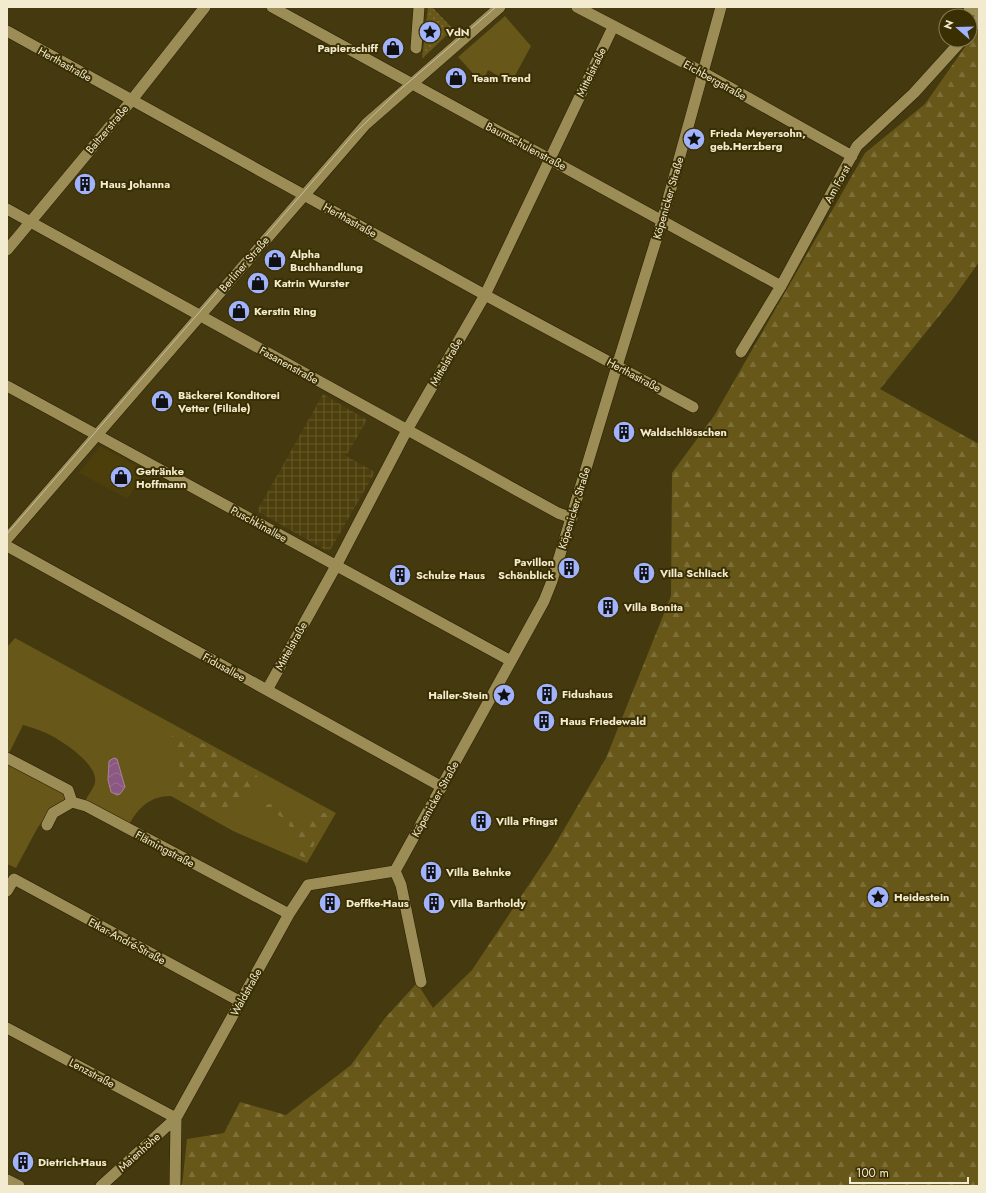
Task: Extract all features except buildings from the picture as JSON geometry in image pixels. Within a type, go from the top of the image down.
[{"type":"street","name":"Baltzerstraße","points":[[7,250],[131,101],[205,7]]},
{"type":"street","name":"Baumschulenstraße","points":[[272,7],[781,286]]},
{"type":"street","points":[[416,48],[419,7]]},
{"type":"street","name":"Berliner Straße","points":[[7,539],[366,124],[500,7]]},
{"type":"street","name":"Eichbergstraße","points":[[577,7],[704,73],[852,156]]},
{"type":"street","name":"Köpenicker Straße","points":[[394,871],[511,661],[544,600],[552,581],[616,366],[662,221],[704,73],[720,7]]},
{"type":"street","points":[[969,7],[979,12]]},
{"type":"street","name":"Mittelstraße","points":[[267,690],[336,566],[407,430],[485,295],[549,158],[613,27]]},
{"type":"street","name":"Herthastraße","points":[[7,31],[131,101],[693,407]]},
{"type":"street","name":"Am Forst","points":[[742,352],[781,286],[857,146],[914,94],[955,48]]},
{"type":"street","name":"Fasanenstraße","points":[[7,209],[558,513],[572,518]]},
{"type":"street","name":"Puschkinallee","points":[[7,386],[511,661]]},
{"type":"street","name":"Fidusallee","points":[[7,546],[442,787]]},
{"type":"street","points":[[7,758],[68,790],[72,802],[53,813],[47,825]]},
{"type":"street","name":"Flämingstraße","points":[[72,802],[86,806],[289,914]]},
{"type":"street","points":[[394,871],[401,885],[421,982]]},
{"type":"street","name":"Waldstraße","points":[[175,1186],[176,1118],[289,914],[308,885],[394,871]]},
{"type":"street","name":"Etkar-André-Straße","points":[[7,891],[14,879],[241,1002]]},
{"type":"street","name":"Lenzstraße","points":[[7,1028],[176,1118]]},
{"type":"street","name":"Maienhöhe","points":[[101,1186],[176,1118]]},
{"type":"street","points":[[7,1180],[19,1186]]},
{"type":"shaded area","points":[[323,394],[367,420],[346,456],[375,472],[329,552],[257,511]]},
{"type":"shaded area","points":[[100,446],[144,470],[128,499],[79,473]]},
{"type":"green space","points":[[428,7],[432,7],[453,29],[422,59]]},
{"type":"green space","points":[[505,16],[531,46],[511,83],[488,70],[482,83],[458,57]]},
{"type":"green space","points":[[979,27],[979,262],[952,300],[880,389],[979,444],[979,1186],[182,1186],[187,1139],[224,1133],[240,1102],[286,1115],[351,1065],[385,1018],[417,983],[433,1008],[472,970],[550,853],[606,758],[671,596],[672,473],[714,416],[865,153],[925,104],[964,48],[978,48]]},
{"type":"green space","points":[[15,638],[336,813],[307,863],[233,831],[171,796],[151,800],[141,808],[129,825],[85,801],[95,782],[95,775],[80,755],[52,736],[38,730],[23,725],[7,757],[7,647]]},
{"type":"green space","points":[[184,733],[252,770],[257,776],[261,786],[248,798],[234,807],[217,811],[200,809],[179,796],[176,786],[181,781],[179,759],[167,742],[174,734]]},
{"type":"green space","points":[[7,762],[62,791],[67,801],[51,810],[38,827],[16,868],[7,864]]},
{"type":"green space","points":[[281,802],[289,816],[304,823],[321,813],[332,813],[306,859],[296,851],[292,832],[287,822],[264,805]]},
{"type":"water","points":[[114,758],[117,759],[125,787],[120,794],[117,795],[111,792],[108,780],[109,761]]},
{"type":"tram line","points":[[7,534],[353,135],[395,94],[496,7]]},
{"type":"place","name":"VdN","points":[[430,32]]},
{"type":"place","name":"Papierschiff","points":[[393,48]]},
{"type":"place","name":"Team Trend","points":[[456,78]]},
{"type":"place","name":"Frieda Meyersohn, geb.Herzberg","points":[[694,139]]},
{"type":"place","name":"Haus Johanna","points":[[85,184]]},
{"type":"place","name":"Alpha Buchhandlung","points":[[275,260]]},
{"type":"place","name":"Katrin Wurster","points":[[258,283]]},
{"type":"place","name":"Kerstin Ring","points":[[239,311]]},
{"type":"place","name":"Bäckerei Konditorei Vetter (Filiale)","points":[[162,401]]},
{"type":"place","name":"Waldschlösschen","points":[[624,432]]},
{"type":"place","name":"Getränke Hoffmann","points":[[121,477]]},
{"type":"place","name":"Pavillon Schönblick","points":[[569,568]]},
{"type":"place","name":"Villa Schliack","points":[[644,573]]},
{"type":"place","name":"Schulze Haus","points":[[400,575]]},
{"type":"place","name":"Villa Bonita","points":[[608,607]]},
{"type":"place","name":"Fidushaus","points":[[547,694]]},
{"type":"place","name":"Haller-Stein","points":[[504,695]]},
{"type":"place","name":"Haus Friedewald","points":[[544,721]]},
{"type":"place","name":"Villa Pfingst","points":[[481,821]]},
{"type":"place","name":"Villa Behnke","points":[[431,872]]},
{"type":"place","name":"Heidestein","points":[[878,897]]},
{"type":"place","name":"Deffke-Haus","points":[[330,903]]},
{"type":"place","name":"Villa Bartholdy","points":[[434,903]]},
{"type":"place","name":"Dietrich-Haus","points":[[23,1162]]}]
